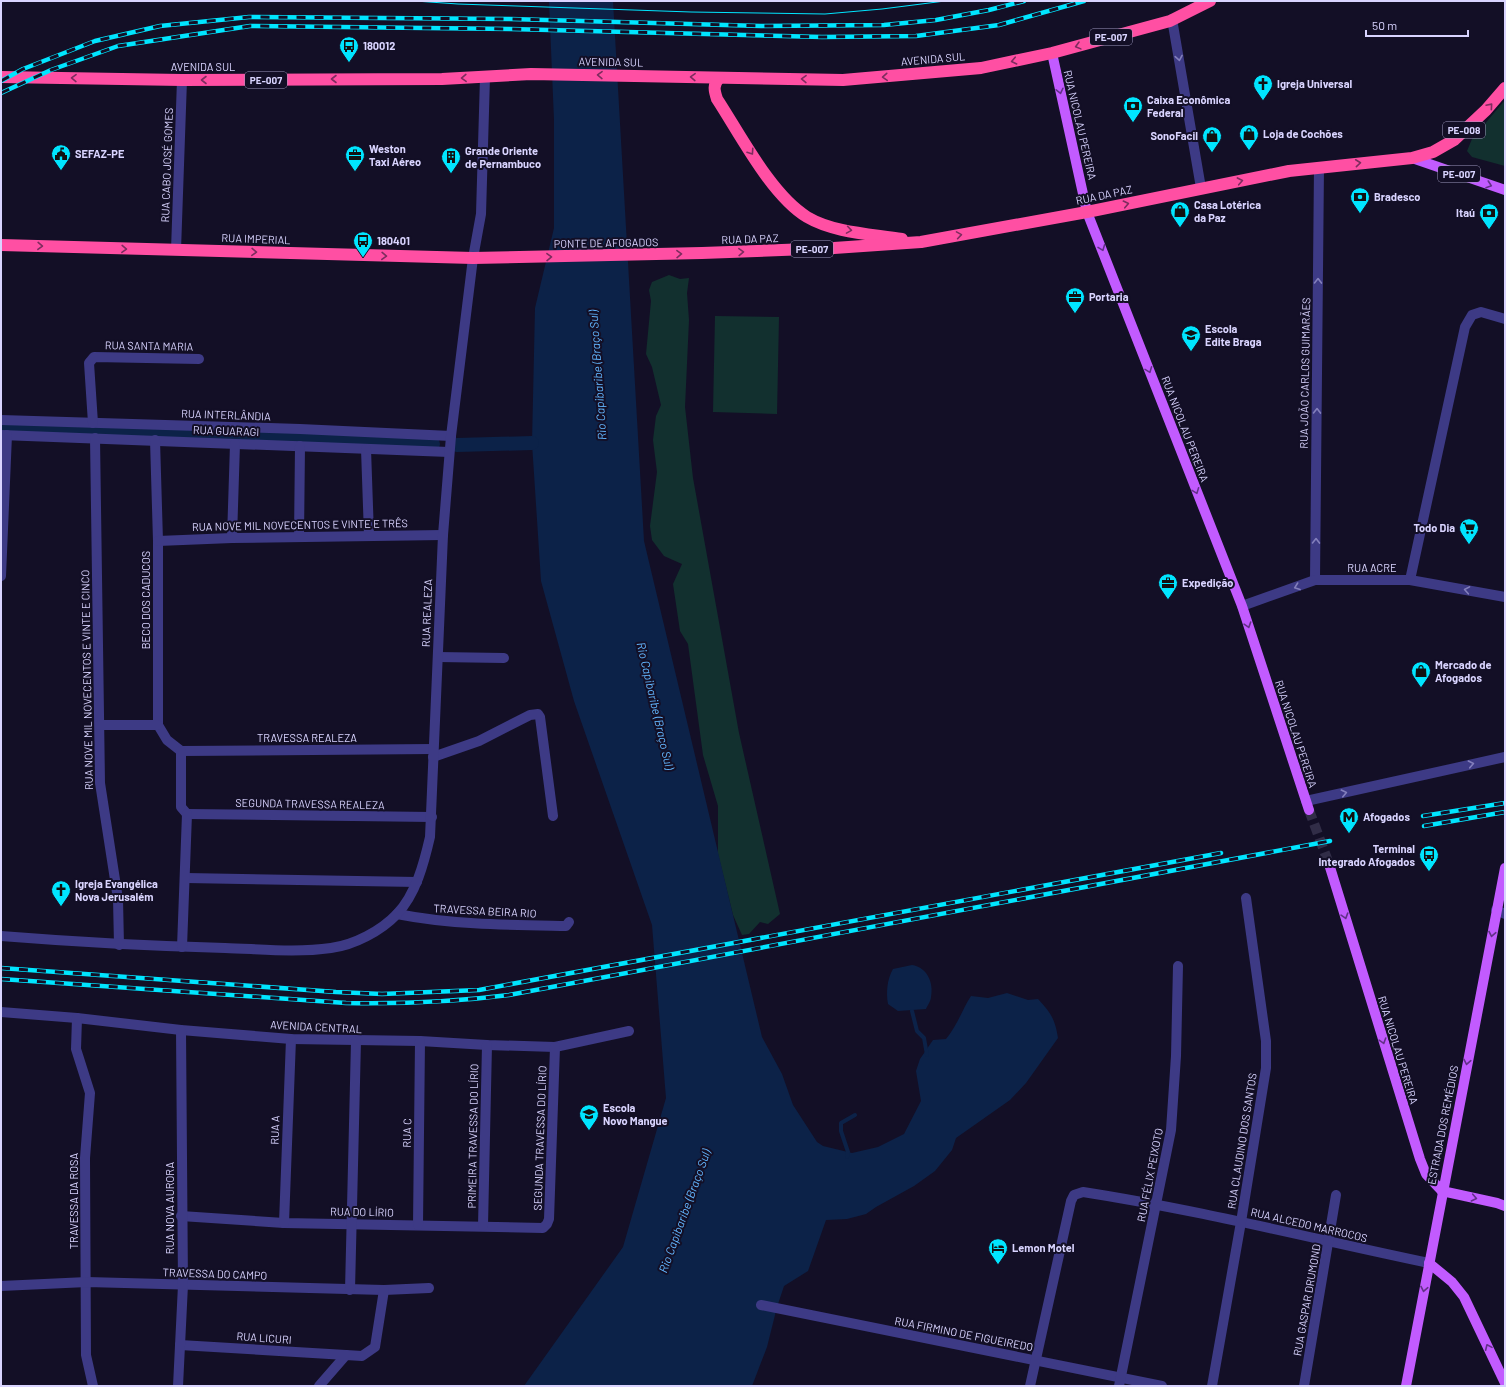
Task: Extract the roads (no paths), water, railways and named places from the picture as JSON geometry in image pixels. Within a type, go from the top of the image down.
[{"type":"highway","name":"AVENIDA SUL","points":[[1,77],[182,80],[485,77],[531,74],[843,80],[980,68],[1052,53],[1172,19],[1210,1]]},
{"type":"highway","points":[[720,78],[715,83],[714,90],[717,99],[772,183],[793,206],[807,217],[837,228],[921,242]]},
{"type":"highway","name":"PE-008","points":[[1412,158],[1433,152],[1454,140],[1486,110],[1505,88]]},
{"type":"highway","name":"RUA DA PAZ","points":[[702,254],[834,248],[921,242],[1088,212],[1289,171],[1412,158]]},
{"type":"highway","name":"RUA IMPERIAL","points":[[1,245],[510,258]]},
{"type":"highway","name":"PONTE DE AFOGADOS","points":[[510,258],[702,254]]},
{"type":"main road","name":"RUA NICOLAU PEREIRA","points":[[1052,53],[1088,212],[1242,606],[1307,806]]},
{"type":"main road","name":"RUA DA PAZ","points":[[1412,158],[1505,190]]},
{"type":"main road","name":"RUA NICOLAU PEREIRA","points":[[1328,864],[1420,1159],[1426,1174],[1442,1192]]},
{"type":"main road","name":"ESTRADA DOS REMÉDIOS","points":[[1406,1386],[1442,1192],[1501,912],[1505,868]]},
{"type":"main road","points":[[1442,1192],[1505,1206]]},
{"type":"main road","points":[[1429,1262],[1452,1282],[1464,1297],[1505,1383]]},
{"type":"street","points":[[1172,19],[1201,188]]},
{"type":"street","name":"RUA REALEZA","points":[[182,947],[301,950],[332,948],[356,941],[374,932],[397,914],[417,882],[430,837],[432,818],[433,753],[442,535],[450,436],[473,258],[481,214],[485,77]]},
{"type":"street","name":"RUA CABO JOSÉ GOMES","points":[[176,250],[182,80]]},
{"type":"street","name":"RUA JOÃO CARLOS GUIMARÃES","points":[[1315,580],[1319,167]]},
{"type":"street","points":[[1410,580],[1465,327],[1472,315],[1482,312],[1505,319]]},
{"type":"street","name":"RUA SANTA MARIA","points":[[93,423],[90,359],[94,357],[199,359]]},
{"type":"street","name":"RUA INTERLÂNDIA","points":[[1,420],[450,436]]},
{"type":"street","points":[[1,576],[4,435]]},
{"type":"street","name":"RUA GUARAGI","points":[[4,435],[449,452]]},
{"type":"street","name":"RUA NOVE MIL NOVECENTOS E VINTE E CINCO","points":[[95,438],[100,783],[118,900],[118,945]]},
{"type":"street","name":"BECO DOS CADUCOS","points":[[155,440],[158,541],[158,725]]},
{"type":"street","points":[[232,538],[234,444]]},
{"type":"street","points":[[299,537],[300,446]]},
{"type":"street","points":[[366,449],[369,535]]},
{"type":"street","name":"RUA NOVE MIL NOVECENTOS E VINTE E TRÊS","points":[[158,541],[369,535],[442,535]]},
{"type":"street","name":"RUA ACRE","points":[[1242,606],[1315,580],[1410,580],[1505,597]]},
{"type":"street","points":[[438,657],[504,658]]},
{"type":"street","points":[[433,753],[479,741],[530,715],[538,714],[540,717],[553,816]]},
{"type":"street","points":[[1,936],[118,945],[182,947],[186,878],[187,814],[181,807],[181,751],[167,740],[158,725],[100,725]]},
{"type":"street","name":"TRAVESSA REALEZA","points":[[181,751],[433,753]]},
{"type":"street","points":[[1307,806],[1505,757]]},
{"type":"street","name":"SEGUNDA TRAVESSA REALEZA","points":[[187,814],[432,818]]},
{"type":"street","points":[[186,878],[417,882]]},
{"type":"street","name":"RUA CLAUDINO DOS SANTOS","points":[[1212,1386],[1266,1068],[1266,1041],[1246,898]]},
{"type":"street","name":"TRAVESSA BEIRA RIO","points":[[397,914],[424,919],[475,924],[566,926],[569,922]]},
{"type":"street","name":"RUA FÉLIX PEIXOTO","points":[[1120,1382],[1158,1203],[1171,1130],[1176,1056],[1178,966]]},
{"type":"street","name":"AVENIDA CENTRAL","points":[[1,1012],[77,1018],[181,1030],[291,1039],[486,1045],[554,1047],[629,1031]]},
{"type":"street","name":"TRAVESSA DA ROSA","points":[[77,1018],[76,1049],[90,1093],[86,1158],[86,1355],[93,1386]]},
{"type":"street","name":"RUA NOVA AURORA","points":[[178,1386],[182,1285],[181,1030]]},
{"type":"street","name":"RUA A","points":[[284,1223],[291,1039]]},
{"type":"street","points":[[350,1290],[353,1225],[356,1041]]},
{"type":"street","name":"RUA C","points":[[418,1225],[420,1042]]},
{"type":"street","name":"PRIMEIRA TRAVESSA DO LÍRIO","points":[[483,1226],[486,1045]]},
{"type":"street","name":"SEGUNDA TRAVESSA DO LÍRIO","points":[[543,1228],[549,1219],[554,1047]]},
{"type":"street","name":"RUA ALCEDO MARROCOS","points":[[1035,1360],[1071,1201],[1074,1195],[1083,1192],[1158,1203],[1329,1242],[1429,1262]]},
{"type":"street","name":"RUA GASPAR DRUMOND","points":[[1304,1386],[1336,1195]]},
{"type":"street","name":"RUA DO LÍRIO","points":[[181,1216],[284,1223],[543,1228]]},
{"type":"street","name":"TRAVESSA DO CAMPO","points":[[1,1286],[87,1282],[350,1290],[429,1288]]},
{"type":"street","name":"RUA LICURI","points":[[180,1345],[362,1356],[375,1347],[384,1290]]},
{"type":"street","name":"RUA FIRMINO DE FIGUEIREDO","points":[[761,1305],[1035,1360],[1120,1382],[1162,1386]]},
{"type":"street","points":[[319,1386],[346,1356]]},
{"type":"street","points":[[1030,1386],[1035,1360]]},
{"type":"water","name":"Rio Capibaribe (Braço Sul)","points":[[549,1],[613,1],[644,541],[762,1037],[782,1074],[793,1105],[817,1142],[823,1146],[852,1153],[878,1147],[904,1134],[921,1101],[916,1071],[920,1059],[933,1040],[946,1039],[971,996],[988,998],[1007,993],[1028,1000],[1038,999],[1052,1017],[1058,1038],[1026,1083],[1010,1100],[956,1138],[952,1150],[935,1171],[914,1186],[866,1214],[847,1219],[826,1220],[808,1271],[784,1286],[767,1347],[752,1386],[524,1386],[623,1247],[666,1098],[652,925],[574,701],[541,581],[532,443],[535,308],[554,228],[554,120]]},
{"type":"water","points":[[912,965],[922,969],[928,976],[932,992],[930,1000],[926,1009],[898,1011],[888,1004],[887,991],[889,977],[893,969]]},
{"type":"waterway","points":[[1,428],[433,444]]},
{"type":"waterway","points":[[457,445],[532,443]]},
{"type":"waterway","points":[[912,1011],[917,1031],[924,1038],[927,1055]]},
{"type":"waterway","points":[[847,1157],[848,1152],[841,1131],[841,1123],[855,1115]]},
{"type":"tunnel","points":[[1309,810],[1329,864]]},
{"type":"tram line","points":[[415,1],[458,4],[691,12],[825,14],[945,1]]},
{"type":"railway","points":[[1,81],[23,69],[95,41],[160,26],[249,17],[510,19],[761,26],[884,25],[936,20],[989,10],[1024,1]]},
{"type":"railway","points":[[1,93],[51,70],[118,46],[250,26],[510,29],[822,37],[916,36],[999,25],[1084,1]]},
{"type":"railway","points":[[1423,816],[1505,803]]},
{"type":"railway","points":[[1424,826],[1505,812]]},
{"type":"railway","points":[[1,979],[346,1003],[428,1002],[509,995],[1330,841]]},
{"type":"railway","points":[[1,968],[336,992],[382,994],[479,990],[1221,853]]},
{"type":"place","name":"180012","points":[[349,63]]},
{"type":"place","name":"Igreja Universal","points":[[1263,101]]},
{"type":"place","name":"Caixa Econômica Federal","points":[[1133,123]]},
{"type":"place","name":"Loja de Cochões","points":[[1249,151]]},
{"type":"place","name":"SonoFacil","points":[[1212,153]]},
{"type":"place","name":"SEFAZ-PE","points":[[61,171]]},
{"type":"place","name":"Weston Taxi Aéreo","points":[[355,172]]},
{"type":"place","name":"Grande Oriente de Pernambuco","points":[[451,174]]},
{"type":"place","name":"Bradesco","points":[[1360,214]]},
{"type":"place","name":"Casa Lotérica da Paz","points":[[1180,228]]},
{"type":"place","name":"Itaú","points":[[1489,230]]},
{"type":"place","name":"180401","points":[[363,258]]},
{"type":"place","name":"Portaria","points":[[1075,314]]},
{"type":"place","name":"Escola Edite Braga","points":[[1191,352]]},
{"type":"place","name":"Todo Dia","points":[[1469,545]]},
{"type":"place","name":"Expedição","points":[[1168,600]]},
{"type":"place","name":"Mercado de Afogados","points":[[1421,688]]},
{"type":"place","name":"Afogados","points":[[1349,834]]},
{"type":"place","name":"Terminal Integrado Afogados","points":[[1429,872]]},
{"type":"place","name":"Igreja Evangélica Nova Jerusalém","points":[[61,907]]},
{"type":"place","name":"Escola Novo Mangue","points":[[589,1131]]},
{"type":"place","name":"Lemon Motel","points":[[998,1265]]}]
